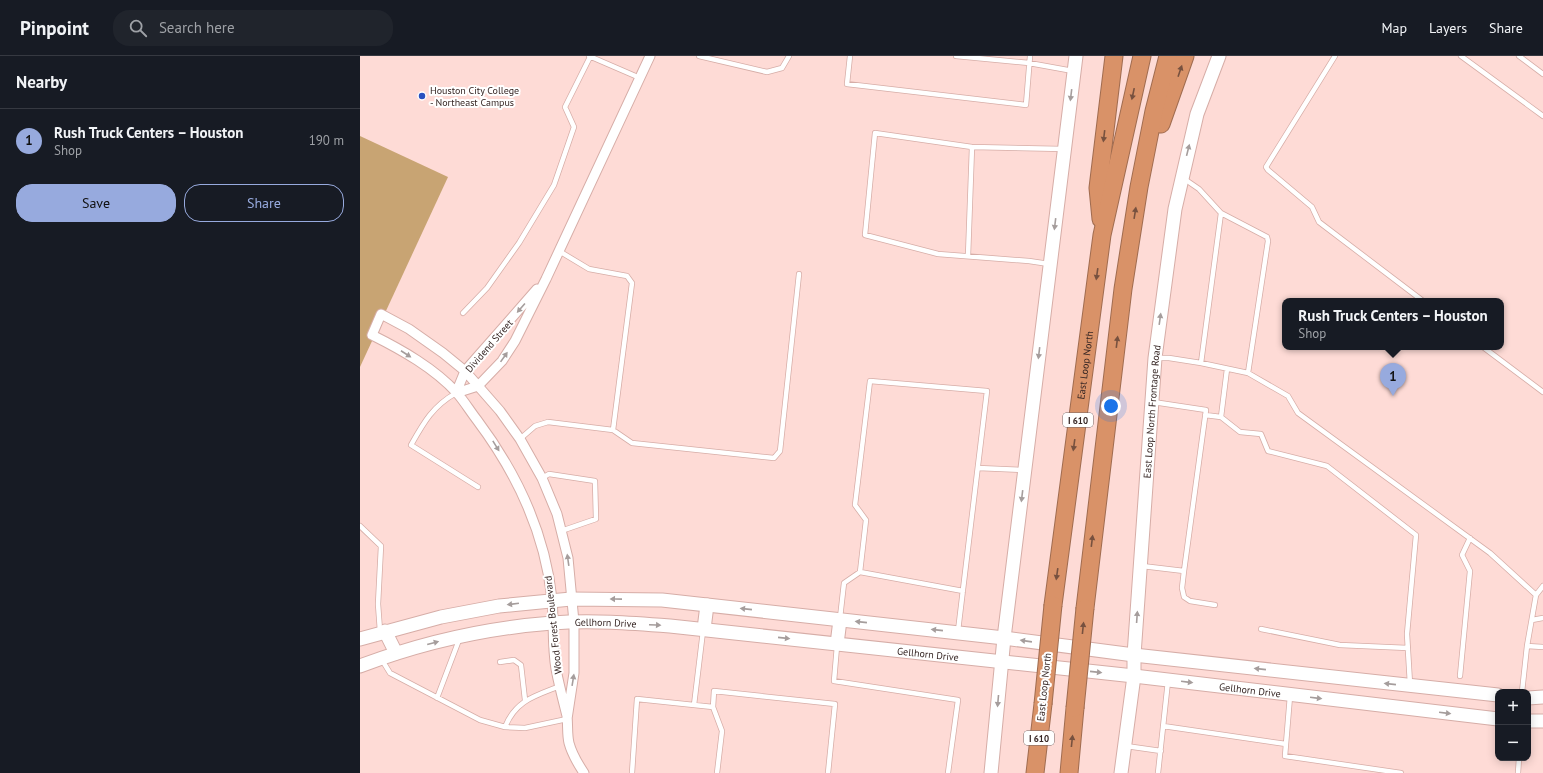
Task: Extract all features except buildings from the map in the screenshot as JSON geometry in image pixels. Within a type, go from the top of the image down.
[{"type":"highway","points":[[1102,236],[1098,188],[1114,56]]},
{"type":"highway","name":"East Loop North","points":[[1035,773],[1053,605],[1102,236],[1142,56]]},
{"type":"highway","name":"I 610","points":[[1069,773],[1085,608],[1123,289],[1139,187],[1154,111],[1168,56]]},
{"type":"highway","points":[[1139,187],[1185,56]]},
{"type":"main road","points":[[991,773],[1004,638],[1076,56]]},
{"type":"main road","name":"East Loop North Frontage Road","points":[[1121,773],[1134,676],[1134,655],[1155,358],[1175,209],[1197,114],[1219,56]]},
{"type":"main road","points":[[360,639],[448,615],[499,606],[571,599],[662,600],[1004,638],[1292,673],[1495,695]]},
{"type":"main road","points":[[704,629],[707,605]]},
{"type":"main road","points":[[837,644],[840,620]]},
{"type":"main road","name":"Gellhorn Drive","points":[[360,666],[396,653],[499,630],[552,623],[620,623],[704,629],[1134,676],[1495,719]]},
{"type":"main road","points":[[383,632],[396,653]]},
{"type":"main road","points":[[1290,694],[1292,673]]},
{"type":"main road","points":[[1531,698],[1543,697]]},
{"type":"main road","points":[[1531,721],[1543,721]]},
{"type":"street","name":"Dividend Street","points":[[456,392],[478,386],[502,361],[515,340],[546,279],[650,56]]},
{"type":"street","name":"Dividend Street","points":[[456,392],[465,371],[546,279]]},
{"type":"street","name":"Wood Forest Boulevard","points":[[567,719],[574,673],[574,622],[568,558],[557,514],[542,478],[520,438],[500,411],[465,371],[409,329],[381,314],[372,335],[403,351],[433,372],[456,392],[494,442],[515,478],[534,522],[545,557],[552,600],[552,623],[556,668],[567,719],[569,743],[577,762],[584,773]]},
{"type":"lane","points":[[463,313],[487,288],[519,243],[554,185],[574,127],[565,107],[589,56],[640,78]]},
{"type":"lane","points":[[699,56],[767,72],[782,68],[790,56]]},
{"type":"lane","points":[[850,56],[848,84],[1026,105],[1030,56]]},
{"type":"lane","points":[[956,56],[1029,63],[1074,71]]},
{"type":"lane","points":[[1335,56],[1266,167],[1312,206],[1319,222],[1419,298]]},
{"type":"lane","points":[[1461,56],[1543,116]]},
{"type":"lane","points":[[1519,56],[1543,74]]},
{"type":"lane","points":[[1050,265],[1029,261],[938,254],[865,235],[875,133],[972,147],[1065,149]]},
{"type":"lane","points":[[968,256],[972,147]]},
{"type":"lane","points":[[1182,177],[1199,189],[1222,213],[1267,237],[1268,241],[1248,373]]},
{"type":"lane","points":[[1201,364],[1222,213]]},
{"type":"lane","points":[[559,251],[589,269],[627,276],[632,283],[613,430]]},
{"type":"lane","points":[[520,438],[535,426],[548,422],[613,430],[632,443],[774,458],[780,451],[799,274]]},
{"type":"lane","points":[[1487,350],[1543,392]]},
{"type":"lane","points":[[1155,358],[1169,358],[1248,373],[1288,396],[1298,413],[1490,553],[1536,595]]},
{"type":"lane","points":[[1221,417],[1227,369]]},
{"type":"lane","points":[[860,572],[866,520],[854,505],[870,382],[987,391],[958,633]]},
{"type":"lane","points":[[456,392],[443,401],[429,414],[411,445],[478,487]]},
{"type":"lane","points":[[1152,401],[1206,410],[1182,588],[1184,596],[1190,601],[1215,605]]},
{"type":"lane","points":[[1205,415],[1221,417],[1240,432],[1261,434],[1268,451],[1327,466],[1416,535],[1407,634],[1410,686]]},
{"type":"lane","points":[[978,468],[1025,470]]},
{"type":"lane","points":[[542,478],[549,474],[595,481],[596,519],[561,531]]},
{"type":"lane","points":[[360,526],[382,546],[378,604],[383,632]]},
{"type":"lane","points":[[1460,676],[1470,571],[1462,555],[1470,538]]},
{"type":"lane","points":[[1140,566],[1184,571]]},
{"type":"lane","points":[[840,620],[844,583],[860,572],[963,591]]},
{"type":"lane","points":[[1522,689],[1527,646],[1536,595],[1543,586]]},
{"type":"lane","points":[[1532,620],[1543,618]]},
{"type":"lane","points":[[694,705],[704,629]]},
{"type":"lane","points":[[1261,629],[1340,645],[1408,648]]},
{"type":"lane","points":[[437,698],[460,638]]},
{"type":"lane","points":[[837,644],[834,681],[958,700],[948,773]]},
{"type":"lane","points":[[1527,646],[1543,647]]},
{"type":"lane","points":[[380,658],[390,673],[480,720],[505,727],[525,728],[567,719]]},
{"type":"lane","points":[[500,662],[514,660],[521,665],[525,700]]},
{"type":"lane","points":[[1158,773],[1168,680]]},
{"type":"lane","points":[[505,727],[510,715],[525,700],[560,686]]},
{"type":"lane","points":[[717,773],[722,731],[713,707],[714,691],[835,704],[828,773]]},
{"type":"lane","points":[[1290,694],[1285,756],[1401,773]]},
{"type":"lane","points":[[632,773],[637,699],[713,707]]},
{"type":"lane","points":[[1163,726],[1286,744]]},
{"type":"lane","points":[[1125,745],[1161,751]]},
{"type":"lane","points":[[1518,761],[1518,773]]},
{"type":"shaded area","points":[[360,136],[448,177],[360,367]]},
{"type":"place","name":"Houston City College - Northeast Campus","points":[[422,96]]},
{"type":"place","name":"Rush Truck Centers – Houston","points":[[1393,396]]}]
